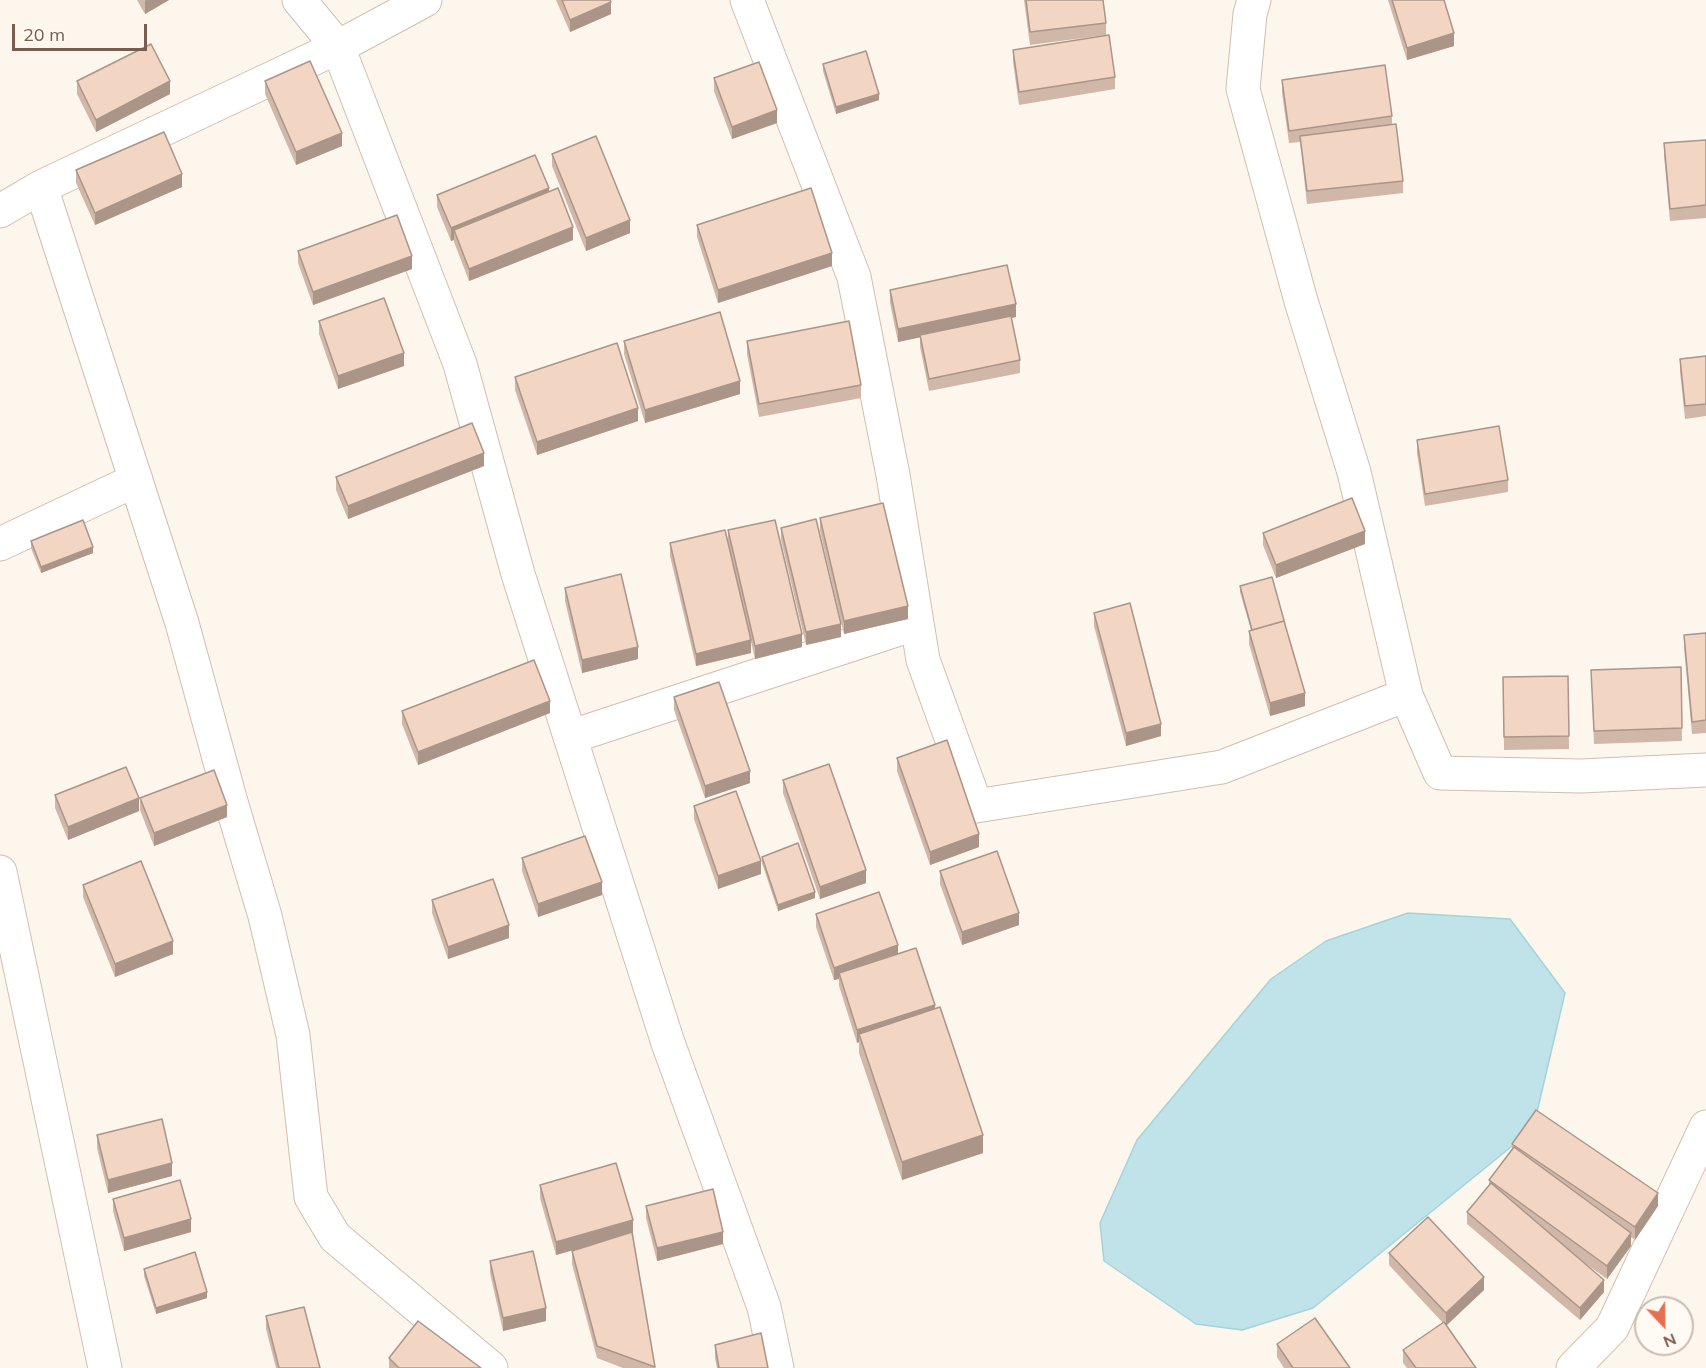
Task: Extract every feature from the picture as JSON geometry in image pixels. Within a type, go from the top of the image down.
[{"type":"street","points":[[299,0],[338,46],[460,364],[518,574],[668,1043],[764,1307],[777,1368]]},
{"type":"street","points":[[0,211],[41,188],[338,46],[425,0]]},
{"type":"street","points":[[747,0],[854,277],[893,475],[923,660],[976,806],[1222,766],[1406,696]]},
{"type":"street","points":[[1254,0],[1250,14],[1243,89],[1301,301],[1354,472],[1406,696],[1440,773],[1581,776],[1706,770]]},
{"type":"street","points":[[41,188],[182,623],[231,802],[266,916],[293,1035],[311,1197],[335,1237],[491,1368]]},
{"type":"street","points":[[0,544],[136,480]]},
{"type":"street","points":[[570,737],[917,623]]},
{"type":"street","points":[[0,872],[105,1368]]},
{"type":"street","points":[[1573,1368],[1612,1328],[1706,1127]]},
{"type":"water","points":[[1408,913],[1510,919],[1565,993],[1533,1129],[1313,1308],[1242,1330],[1196,1324],[1104,1261],[1100,1223],[1137,1140],[1271,979],[1326,941]]},
{"type":"building","points":[[562,0],[610,0],[611,2],[570,20]]},
{"type":"building","points":[[1026,0],[1103,0],[1106,23],[1030,32]]},
{"type":"building","points":[[1392,0],[1444,0],[1454,33],[1407,48]]},
{"type":"building","points":[[1109,35],[1115,77],[1019,92],[1013,50]]},
{"type":"building","points":[[151,44],[170,81],[96,120],[77,81]]},
{"type":"building","points":[[866,51],[879,94],[836,107],[823,64]]},
{"type":"building","points":[[310,61],[342,133],[296,152],[265,81]]},
{"type":"building","points":[[759,62],[777,110],[732,127],[714,78]]},
{"type":"building","points":[[1385,65],[1392,116],[1289,131],[1282,80]]},
{"type":"building","points":[[1396,124],[1403,181],[1307,191],[1300,136]]},
{"type":"building","points":[[164,132],[182,174],[95,213],[76,170]]},
{"type":"building","points":[[596,136],[630,220],[586,238],[552,154]]},
{"type":"building","points":[[1706,140],[1706,205],[1670,209],[1664,143]]},
{"type":"building","points":[[535,155],[549,188],[451,228],[437,195]]},
{"type":"building","points":[[558,188],[573,227],[469,269],[454,230]]},
{"type":"building","points":[[811,188],[832,253],[718,290],[697,225]]},
{"type":"building","points":[[397,215],[412,256],[313,292],[298,251]]},
{"type":"building","points":[[1007,265],[1016,304],[898,329],[890,290]]},
{"type":"building","points":[[384,298],[404,353],[338,376],[319,321]]},
{"type":"building","points":[[720,312],[740,381],[645,410],[624,341]]},
{"type":"building","points":[[1011,316],[1020,360],[929,379],[920,335]]},
{"type":"building","points":[[849,321],[861,385],[759,404],[747,341]]},
{"type":"building","points":[[617,343],[638,408],[537,442],[515,377]]},
{"type":"building","points":[[1706,356],[1706,404],[1685,406],[1680,359]]},
{"type":"building","points":[[472,423],[484,453],[348,506],[336,477]]},
{"type":"building","points":[[1499,426],[1508,480],[1425,494],[1417,440]]},
{"type":"building","points":[[1352,498],[1365,531],[1276,565],[1263,533]]},
{"type":"building","points":[[883,503],[908,606],[844,621],[820,518]]},
{"type":"building","points":[[816,519],[841,624],[806,632],[781,528]]},
{"type":"building","points":[[83,520],[93,547],[41,567],[31,541]]},
{"type":"building","points":[[775,520],[802,634],[755,646],[728,530]]},
{"type":"building","points":[[725,530],[751,640],[696,654],[670,543]]},
{"type":"building","points":[[621,574],[638,647],[582,660],[565,588]]},
{"type":"building","points":[[1272,577],[1285,624],[1284,621],[1252,630],[1240,586]]},
{"type":"building","points":[[1130,603],[1161,724],[1126,733],[1094,613]]},
{"type":"building","points":[[1284,621],[1305,693],[1270,703],[1249,631]]},
{"type":"building","points":[[1706,633],[1706,720],[1692,722],[1684,635]]},
{"type":"building","points":[[534,660],[550,701],[418,752],[402,711]]},
{"type":"building","points":[[1681,667],[1682,728],[1594,731],[1591,670]]},
{"type":"building","points":[[1568,676],[1569,736],[1504,737],[1503,677]]},
{"type":"building","points":[[719,682],[750,771],[705,786],[674,697]]},
{"type":"building","points":[[947,740],[979,834],[930,852],[897,758]]},
{"type":"building","points":[[829,764],[866,870],[820,887],[783,780]]},
{"type":"building","points":[[126,767],[139,798],[68,827],[55,795]]},
{"type":"building","points":[[214,770],[227,805],[154,833],[140,798]]},
{"type":"building","points":[[736,791],[761,861],[718,876],[694,806]]},
{"type":"building","points":[[585,836],[602,882],[538,904],[522,858]]},
{"type":"building","points":[[798,843],[815,892],[778,905],[762,857]]},
{"type":"building","points":[[997,851],[1019,913],[962,932],[940,871]]},
{"type":"building","points":[[141,861],[173,941],[115,964],[83,885]]},
{"type":"building","points":[[493,879],[509,925],[448,947],[432,900]]},
{"type":"building","points":[[879,892],[898,945],[834,968],[816,914]]},
{"type":"building","points":[[916,948],[935,1005],[857,1030],[839,973]]},
{"type":"building","points":[[940,1007],[983,1135],[902,1162],[859,1034]]},
{"type":"building","points":[[1536,1110],[1658,1193],[1635,1227],[1512,1144]]},
{"type":"building","points":[[162,1119],[172,1163],[108,1180],[97,1135]]},
{"type":"building","points":[[1514,1147],[1631,1233],[1607,1266],[1489,1180]]},
{"type":"building","points":[[616,1163],[633,1220],[556,1242],[540,1185]]},
{"type":"building","points":[[180,1180],[191,1219],[124,1238],[113,1199]]},
{"type":"building","points":[[1491,1183],[1604,1280],[1580,1308],[1467,1212]]},
{"type":"building","points":[[713,1189],[723,1232],[657,1248],[646,1206]]},
{"type":"building","points":[[1428,1217],[1484,1277],[1446,1313],[1389,1253]]},
{"type":"building","points":[[632,1232],[655,1367],[597,1346],[572,1251]]},
{"type":"building","points":[[533,1251],[546,1308],[503,1318],[490,1261]]},
{"type":"building","points":[[195,1252],[207,1292],[156,1308],[144,1269]]},
{"type":"building","points":[[304,1307],[320,1368],[279,1368],[266,1316]]},
{"type":"building","points":[[1315,1318],[1350,1368],[1293,1368],[1277,1344]]},
{"type":"building","points":[[418,1321],[481,1368],[399,1368],[389,1358]]},
{"type":"building","points":[[1444,1322],[1476,1368],[1416,1368],[1403,1350]]},
{"type":"building","points":[[761,1333],[768,1368],[719,1368],[715,1345]]}]
